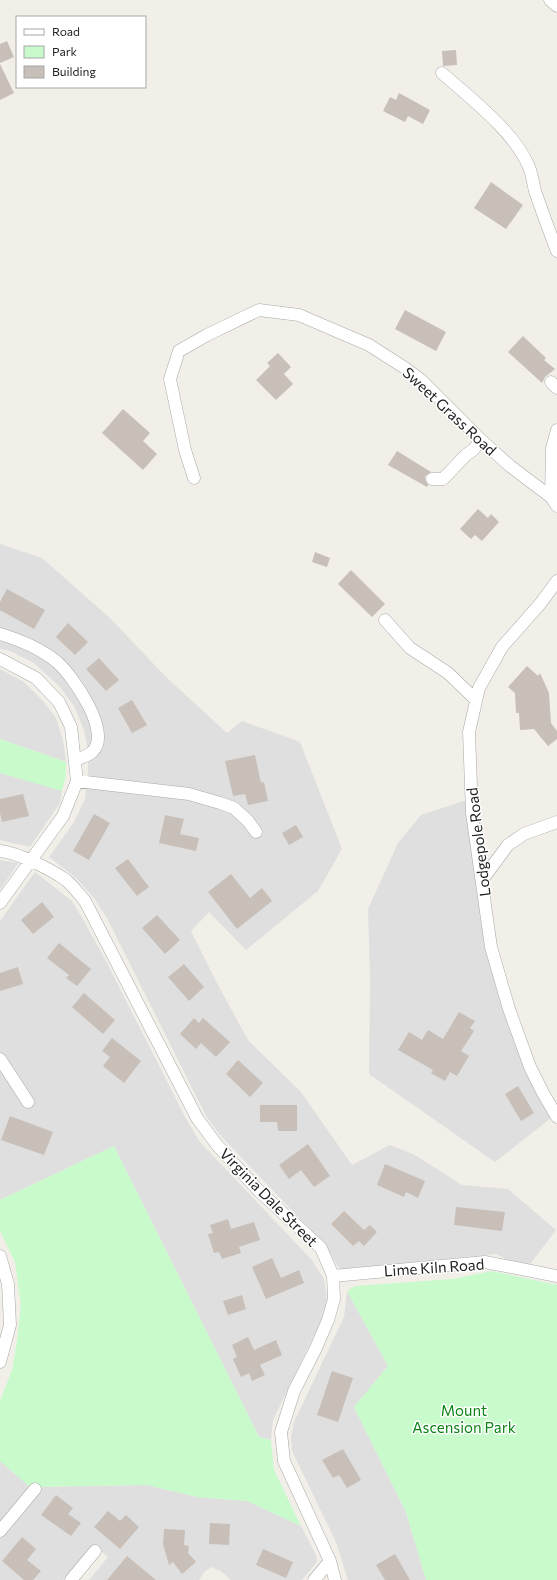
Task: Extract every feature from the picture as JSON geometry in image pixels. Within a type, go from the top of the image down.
[{"type":"street","points":[[550,0],[557,6]]},
{"type":"street","points":[[442,73],[481,106],[512,139],[529,167],[535,190],[557,251]]},
{"type":"street","name":"Sweet Grass Road","points":[[194,478],[185,450],[170,379],[179,351],[207,335],[259,310],[299,315],[369,345],[406,368],[421,380],[481,440],[510,466],[554,501]]},
{"type":"street","points":[[554,501],[552,448],[557,430]]},
{"type":"street","points":[[432,479],[443,479],[473,450],[481,440]]},
{"type":"street","name":"Lodgepole Road","points":[[557,581],[540,604],[502,647],[479,688],[469,732],[472,813],[491,947],[509,1009],[530,1067],[557,1117]]},
{"type":"street","points":[[385,620],[410,648],[448,673],[476,700]]},
{"type":"street","points":[[0,634],[26,644],[56,661],[66,670],[85,699],[93,715],[97,731],[97,743],[92,752],[75,760]]},
{"type":"street","points":[[0,658],[36,678],[59,702],[71,727],[78,781],[63,816],[0,903]]},
{"type":"street","points":[[78,781],[189,794],[234,808],[248,821],[256,832]]},
{"type":"street","points":[[482,880],[508,845],[524,834],[557,822]]},
{"type":"street","name":"Virginia Dale Street","points":[[0,852],[6,852],[31,860],[66,880],[85,901],[198,1118],[217,1145],[257,1189],[321,1248],[333,1276],[334,1299],[328,1320],[316,1348],[294,1391],[281,1432],[284,1461],[330,1562],[335,1580]]},
{"type":"street","points":[[0,1059],[28,1102]]},
{"type":"street","points":[[0,1256],[8,1284],[10,1325],[0,1362]]},
{"type":"street","name":"Lime Kiln Road","points":[[333,1276],[485,1262],[557,1276]]},
{"type":"street","points":[[0,1531],[35,1489]]},
{"type":"street","points":[[71,1580],[95,1551]]},
{"type":"street","points":[[314,1580],[330,1562]]},
{"type":"shaded area","points":[[0,544],[42,558],[111,619],[165,676],[227,733],[242,721],[300,742],[342,849],[318,891],[246,950],[209,912],[191,931],[248,1040],[301,1092],[352,1165],[390,1145],[413,1154],[462,1185],[508,1189],[556,1230],[528,1267],[512,1262],[496,1254],[340,1270],[326,1246],[219,1134],[206,1116],[107,918],[94,898],[76,878],[49,857],[74,822],[85,799],[88,771],[88,751],[84,730],[74,706],[59,686],[34,663],[10,651],[0,649]]},
{"type":"shaded area","points":[[0,669],[24,682],[44,702],[56,718],[63,740],[66,762],[0,739]]},
{"type":"shaded area","points":[[0,772],[62,791],[60,803],[30,847],[0,840]]},
{"type":"shaded area","points":[[467,800],[491,967],[509,1028],[535,1090],[551,1118],[495,1162],[369,1074],[370,979],[368,909],[398,843],[421,815]]},
{"type":"shaded area","points":[[0,860],[18,863],[0,890]]},
{"type":"shaded area","points":[[35,872],[72,901],[106,961],[185,1117],[200,1142],[311,1259],[324,1279],[327,1301],[320,1323],[273,1420],[271,1440],[259,1437],[114,1146],[0,1200],[0,921]]},
{"type":"shaded area","points":[[347,1291],[388,1366],[354,1407],[406,1512],[426,1580],[348,1580],[336,1542],[292,1451],[291,1437],[294,1422],[344,1317]]},
{"type":"shaded area","points":[[0,1461],[30,1487],[147,1485],[197,1497],[247,1501],[301,1526],[316,1555],[317,1562],[302,1580],[231,1580],[221,1571],[211,1567],[204,1572],[199,1580],[89,1580],[108,1557],[94,1545],[63,1580],[0,1580]]},
{"type":"green space","points":[[0,739],[66,762],[66,775],[62,791],[0,773]]},
{"type":"green space","points":[[114,1146],[259,1437],[271,1440],[274,1470],[301,1526],[247,1501],[197,1497],[147,1485],[30,1487],[0,1461],[0,1401],[12,1370],[21,1305],[15,1262],[0,1231],[0,1200]]},
{"type":"green space","name":"Mount Ascension Park","points":[[492,1271],[557,1285],[557,1580],[426,1580],[406,1512],[354,1407],[388,1366],[347,1291],[355,1286],[453,1279]]},
{"type":"building","points":[[7,41],[14,57],[0,63],[0,44]]},
{"type":"building","points":[[456,50],[457,65],[443,66],[442,51]]},
{"type":"building","points":[[0,64],[14,93],[0,100]]},
{"type":"building","points":[[399,93],[430,110],[423,124],[408,116],[405,122],[383,111],[390,97],[396,100]]},
{"type":"building","points":[[491,182],[523,205],[506,229],[474,208]]},
{"type":"building","points":[[405,310],[446,332],[436,351],[395,329]]},
{"type":"building","points":[[523,336],[546,358],[544,360],[555,369],[545,377],[542,383],[508,352]]},
{"type":"building","points":[[278,353],[291,367],[284,374],[293,384],[276,400],[256,380],[270,366],[267,363]]},
{"type":"building","points":[[123,409],[150,433],[143,441],[157,454],[143,470],[102,433]]},
{"type":"building","points":[[397,451],[431,472],[425,476],[428,485],[427,487],[388,465]]},
{"type":"building","points":[[478,509],[488,518],[491,514],[499,522],[482,541],[475,535],[471,539],[460,529]]},
{"type":"building","points":[[315,552],[330,558],[327,567],[312,562]]},
{"type":"building","points":[[351,570],[385,604],[372,617],[338,584]]},
{"type":"building","points":[[7,589],[45,610],[34,629],[0,610],[0,602]]},
{"type":"building","points":[[68,623],[88,642],[75,655],[56,637]]},
{"type":"building","points":[[99,658],[119,680],[106,691],[86,669]]},
{"type":"building","points":[[527,666],[538,676],[540,673],[549,693],[551,723],[557,731],[557,739],[548,746],[534,729],[520,730],[519,713],[516,713],[515,693],[508,687]]},
{"type":"building","points":[[132,700],[147,725],[132,733],[118,708]]},
{"type":"building","points":[[255,755],[261,783],[264,782],[268,801],[248,805],[245,794],[233,796],[225,761]]},
{"type":"building","points":[[23,794],[29,816],[2,822],[0,813],[0,799]]},
{"type":"building","points":[[94,814],[110,823],[89,860],[73,851]]},
{"type":"building","points":[[165,815],[184,819],[180,834],[199,838],[196,851],[159,843]]},
{"type":"building","points":[[296,825],[303,837],[289,845],[282,833]]},
{"type":"building","points":[[128,859],[149,887],[137,896],[115,868]]},
{"type":"building","points":[[231,874],[250,898],[262,888],[272,901],[237,929],[208,892]]},
{"type":"building","points":[[42,902],[54,917],[33,934],[21,920]]},
{"type":"building","points":[[157,915],[180,940],[165,954],[142,928]]},
{"type":"building","points":[[59,943],[91,969],[77,986],[66,978],[69,975],[47,958]]},
{"type":"building","points":[[184,964],[204,987],[189,1001],[168,977]]},
{"type":"building","points":[[18,967],[23,984],[0,991],[0,973]]},
{"type":"building","points":[[84,993],[115,1020],[103,1034],[72,1007]]},
{"type":"building","points":[[459,1012],[475,1021],[470,1028],[474,1031],[461,1051],[469,1056],[457,1076],[450,1072],[445,1081],[431,1073],[433,1070],[398,1050],[409,1032],[422,1040],[428,1030],[443,1039]]},
{"type":"building","points":[[194,1018],[199,1023],[203,1018],[230,1042],[216,1057],[201,1043],[196,1049],[180,1034]]},
{"type":"building","points":[[112,1038],[141,1061],[124,1083],[103,1066],[110,1057],[102,1051]]},
{"type":"building","points":[[238,1060],[263,1083],[250,1097],[226,1074]]},
{"type":"building","points":[[518,1086],[534,1113],[521,1121],[505,1094]]},
{"type":"building","points":[[260,1105],[297,1105],[297,1131],[278,1131],[277,1122],[260,1122]]},
{"type":"building","points":[[10,1116],[53,1132],[44,1155],[1,1140]]},
{"type":"building","points":[[308,1144],[330,1176],[314,1187],[301,1170],[289,1179],[279,1165]]},
{"type":"building","points":[[385,1164],[425,1181],[418,1198],[406,1192],[404,1197],[377,1185]]},
{"type":"building","points":[[456,1207],[505,1212],[502,1231],[454,1225]]},
{"type":"building","points":[[344,1211],[364,1230],[370,1225],[377,1232],[364,1246],[359,1241],[353,1246],[331,1224]]},
{"type":"building","points":[[228,1219],[231,1229],[254,1222],[260,1240],[239,1247],[241,1253],[222,1259],[219,1252],[214,1253],[208,1234],[213,1233],[210,1225]]},
{"type":"building","points":[[272,1258],[281,1278],[299,1270],[304,1283],[266,1299],[252,1267]]},
{"type":"building","points":[[242,1295],[246,1309],[228,1315],[223,1301]]},
{"type":"building","points":[[248,1337],[254,1350],[276,1340],[282,1355],[260,1365],[265,1375],[252,1381],[249,1373],[241,1377],[233,1359],[237,1357],[232,1345]]},
{"type":"building","points":[[332,1371],[353,1378],[338,1422],[317,1415]]},
{"type":"building","points":[[343,1449],[361,1480],[347,1488],[339,1475],[333,1478],[322,1460]]},
{"type":"building","points":[[56,1495],[73,1508],[68,1514],[81,1523],[71,1536],[41,1515]]},
{"type":"building","points":[[108,1511],[120,1521],[126,1515],[139,1527],[120,1549],[94,1527]]},
{"type":"building","points":[[210,1523],[230,1524],[229,1545],[209,1544]]},
{"type":"building","points":[[164,1529],[185,1530],[184,1545],[189,1546],[188,1553],[196,1562],[182,1574],[173,1562],[169,1565],[163,1544]]},
{"type":"building","points":[[22,1537],[36,1549],[27,1560],[41,1571],[33,1580],[24,1580],[2,1561]]},
{"type":"building","points":[[263,1549],[293,1562],[286,1578],[256,1565]]},
{"type":"building","points":[[395,1554],[410,1580],[385,1580],[376,1565]]},
{"type":"building","points":[[127,1556],[156,1580],[107,1580]]}]
